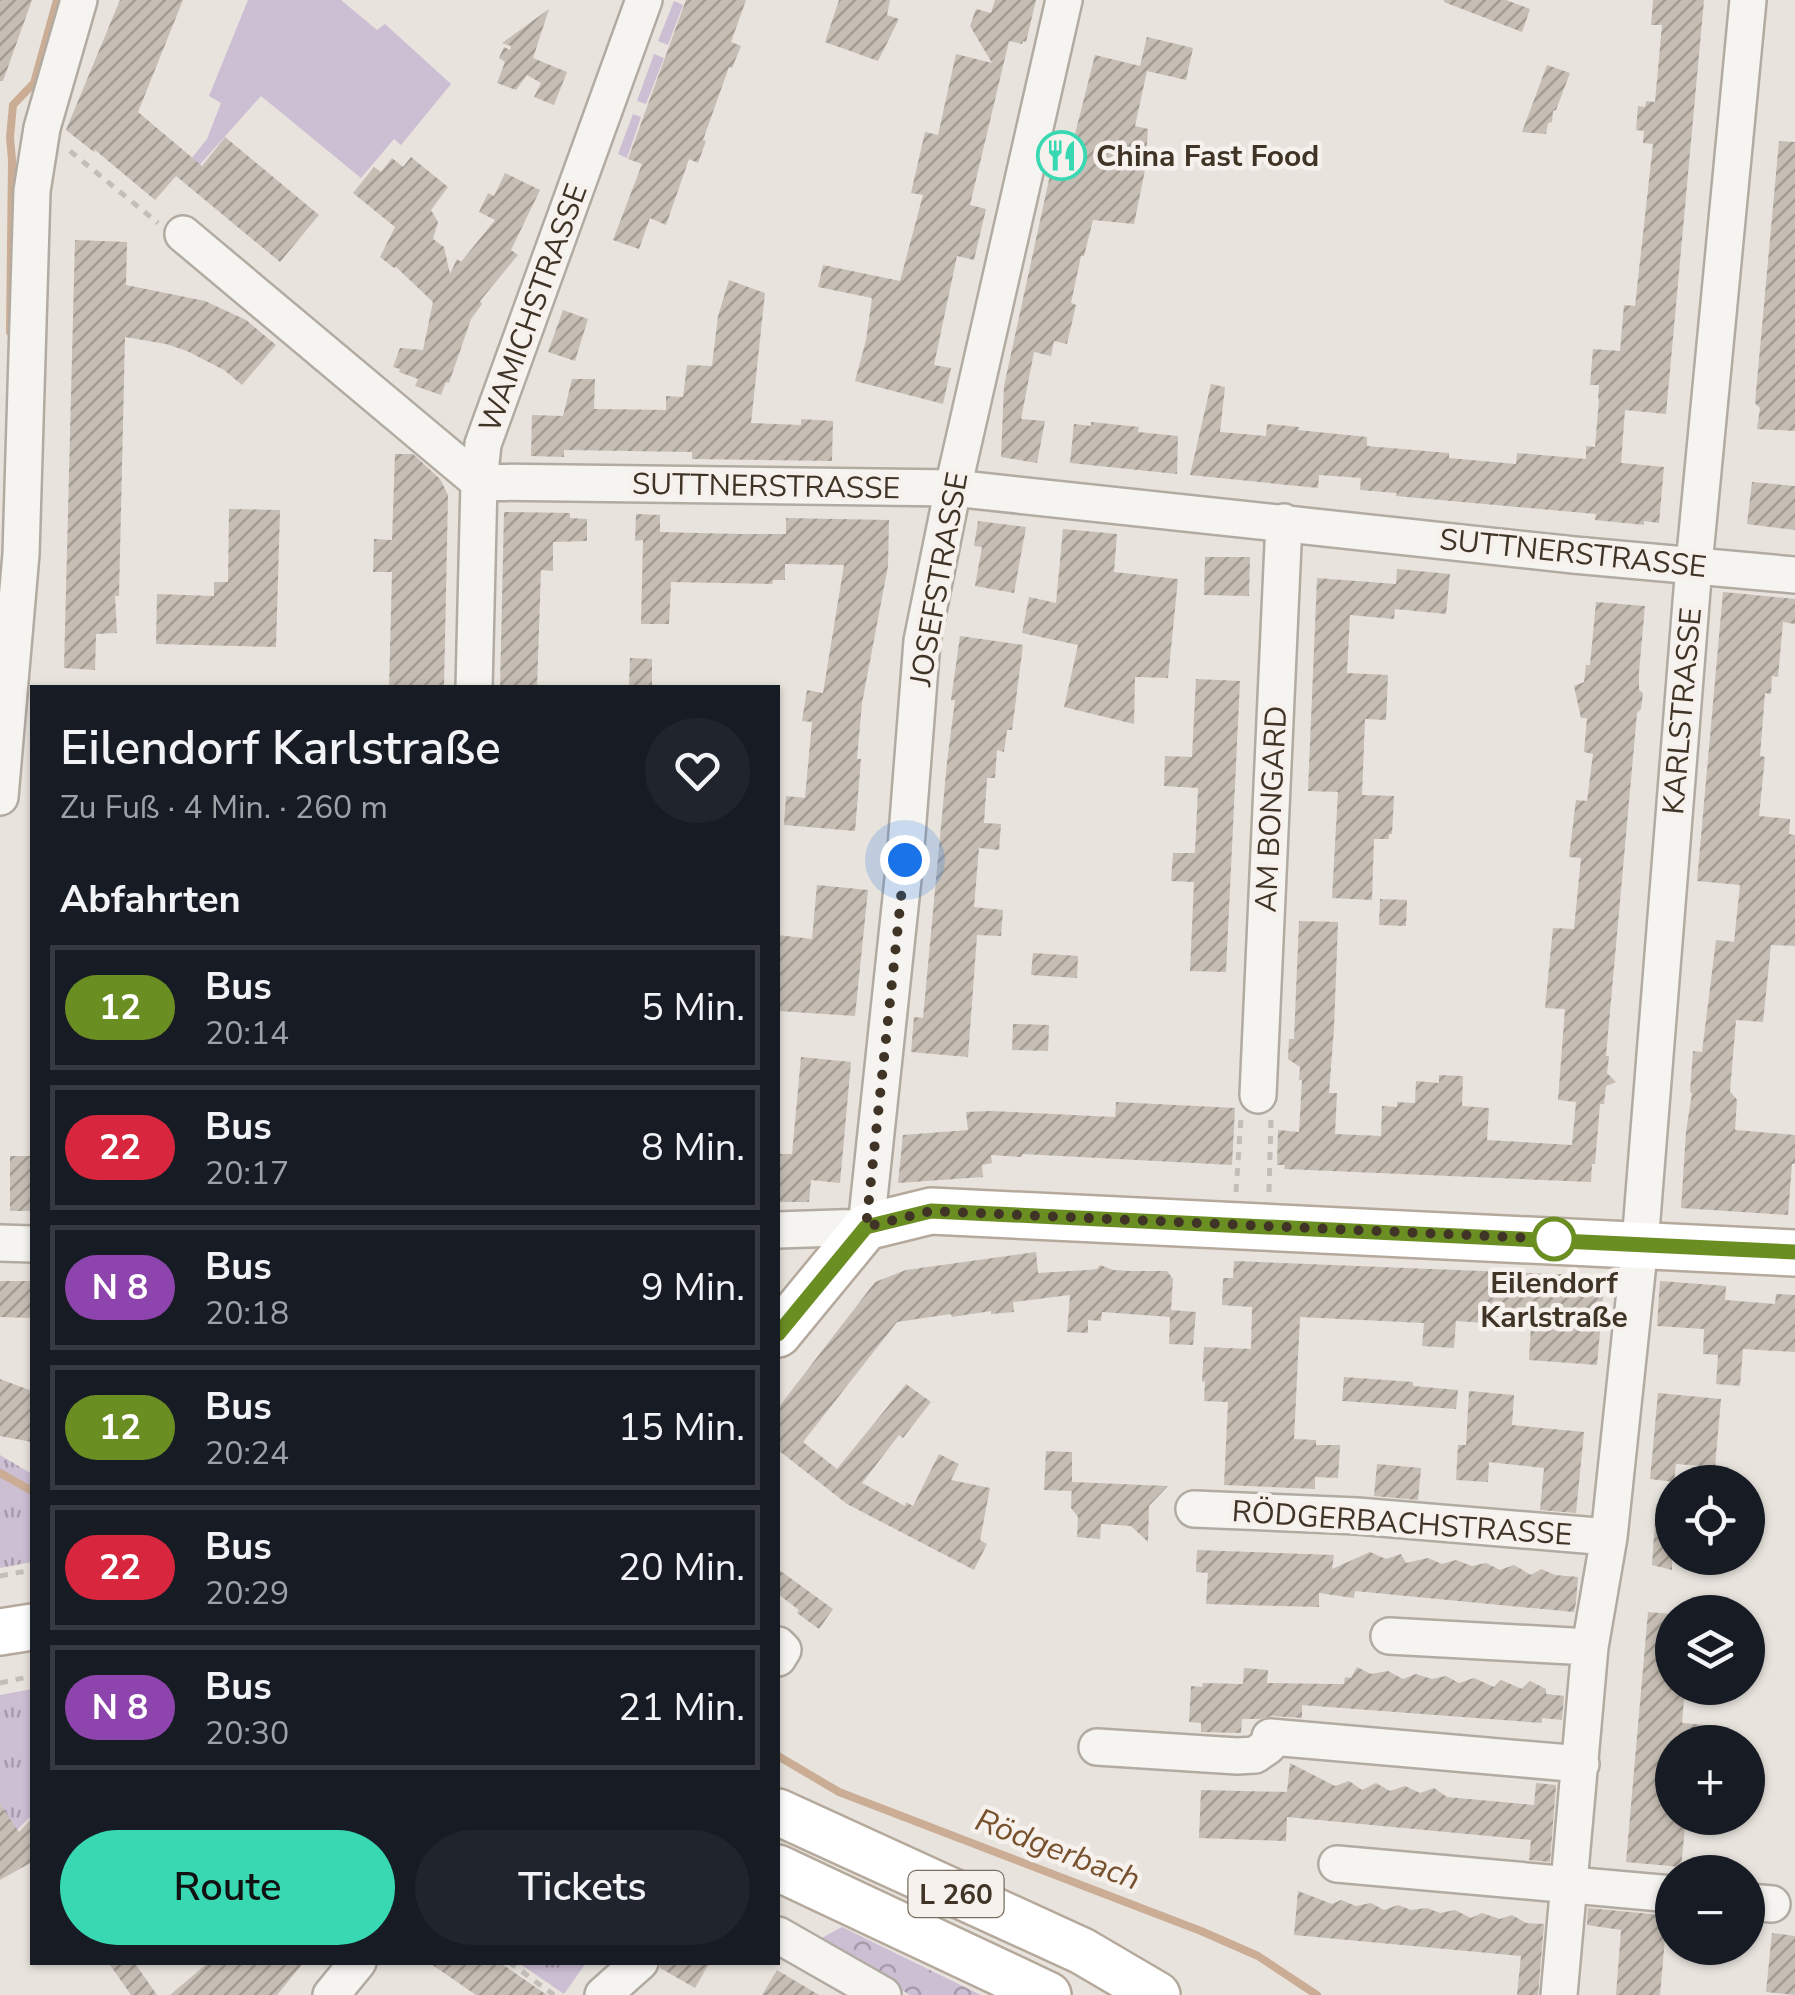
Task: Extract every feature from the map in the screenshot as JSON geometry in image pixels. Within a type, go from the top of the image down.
[{"type":"main road","points":[[780,1332],[866,1227],[931,1211],[1795,1252]]},
{"type":"main road","points":[[0,1632],[30,1626]]},
{"type":"main road","name":"L 260","points":[[780,1813],[1082,1951],[1157,1995]]},
{"type":"main road","name":"L 260","points":[[780,1869],[1048,1995]]},
{"type":"street","points":[[0,797],[9,599],[26,451],[32,191],[42,128],[79,0]]},
{"type":"street","name":"WAMICHSTRASSE","points":[[474,685],[483,444],[644,0]]},
{"type":"street","name":"JOSEFSTRASSE","points":[[866,1227],[905,860],[922,641],[1064,0]]},
{"type":"street","name":"KARLSTRASSE","points":[[1640,1244],[1694,565],[1748,0]]},
{"type":"street","points":[[184,234],[480,482]]},
{"type":"street","name":"SUTTNERSTRASSE","points":[[480,482],[953,488],[1574,555],[1795,574]]},
{"type":"street","name":"AM BONGARD","points":[[1258,1095],[1284,522]]},
{"type":"street","points":[[780,1230],[866,1227]]},
{"type":"street","points":[[0,1243],[30,1244]]},
{"type":"street","name":"RÖDGERBACHSTRASSE","points":[[1559,1995],[1590,1648],[1609,1537],[1640,1244]]},
{"type":"street","name":"RÖDGERBACHSTRASSE","points":[[1194,1509],[1357,1516],[1609,1537]]},
{"type":"street","points":[[1389,1636],[1590,1648]]},
{"type":"street","points":[[1098,1747],[1256,1756],[1268,1746],[1270,1737],[1581,1764]]},
{"type":"street","points":[[1337,1864],[1655,1892]]},
{"type":"street","points":[[780,1935],[883,1995]]},
{"type":"street","points":[[603,1995],[637,1965]]},
{"type":"path","points":[[75,154],[149,216]]},
{"type":"path","points":[[1258,1095],[1272,1107],[1251,1225],[1241,1107],[1258,1095]]},
{"type":"path","points":[[0,1576],[30,1570]]},
{"type":"path","points":[[0,1683],[30,1676]]},
{"type":"path","points":[[512,1965],[554,1995]]},
{"type":"green space","points":[[248,0],[341,0],[377,30],[385,24],[451,84],[401,145],[394,139],[361,178],[261,96],[186,180],[179,174],[207,139],[221,103],[209,96]]},
{"type":"green space","points":[[674,1],[683,5],[668,45],[658,41]]},
{"type":"green space","points":[[654,54],[664,58],[646,104],[637,101]]},
{"type":"green space","points":[[633,114],[641,117],[627,158],[618,154]]},
{"type":"green space","points":[[0,1455],[30,1473],[30,1562],[0,1568]]},
{"type":"green space","points":[[30,1689],[30,1817],[17,1830],[0,1804],[0,1695]]},
{"type":"green space","points":[[842,1927],[981,1995],[910,1995],[818,1940]]},
{"type":"green space","points":[[522,1965],[585,1965],[564,1994]]},
{"type":"building","points":[[0,0],[32,0],[3,81],[0,81]]},
{"type":"building","points":[[120,0],[183,0],[138,112],[202,166],[225,137],[319,215],[280,262],[176,176],[155,200],[66,130]]},
{"type":"building","points":[[686,0],[746,0],[731,42],[741,46],[732,68],[729,67],[698,163],[689,159],[666,225],[650,218],[639,249],[613,240],[642,164],[628,159]]},
{"type":"building","points":[[839,0],[890,0],[887,15],[899,19],[878,61],[825,42]]},
{"type":"building","points":[[995,0],[1036,0],[1026,42],[1009,41],[970,205],[986,209],[974,260],[957,256],[934,365],[951,368],[943,404],[855,381],[872,298],[818,287],[823,265],[900,281],[923,195],[911,193],[925,132],[938,135],[956,54],[992,63],[970,26],[976,9],[991,13]]},
{"type":"building","points":[[1444,0],[1506,0],[1530,9],[1522,32]]},
{"type":"building","points":[[1653,0],[1704,0],[1666,414],[1625,410],[1621,463],[1664,467],[1659,523],[1595,520],[1596,514],[1396,496],[1397,493],[1360,490],[1361,478],[1319,475],[1318,488],[1190,475],[1211,384],[1225,387],[1220,432],[1266,436],[1267,424],[1367,437],[1367,446],[1449,453],[1449,458],[1516,464],[1517,453],[1586,459],[1586,446],[1595,447],[1599,399],[1599,385],[1590,385],[1593,349],[1620,351],[1624,305],[1635,306],[1653,144],[1643,143],[1644,131],[1636,130],[1638,106],[1645,107],[1646,101],[1655,102],[1662,25],[1651,25]]},
{"type":"building","points":[[549,9],[533,58],[567,72],[554,105],[534,97],[541,83],[527,75],[516,90],[497,83],[505,62],[499,58],[504,47],[510,50],[511,46],[502,43]]},
{"type":"building","points":[[1147,37],[1193,48],[1186,80],[1147,71],[1135,126],[1148,129],[1145,170],[1134,224],[1093,220],[1071,303],[1076,305],[1067,344],[1054,341],[1051,356],[1034,352],[1021,419],[1045,421],[1037,463],[1001,457],[1004,386],[1057,143],[1072,146],[1095,55],[1140,66]]},
{"type":"building","points":[[1547,65],[1570,73],[1552,122],[1548,123],[1546,134],[1522,132]]},
{"type":"building","points":[[1779,141],[1795,142],[1795,431],[1757,429],[1760,408],[1755,403]]},
{"type":"building","points":[[411,157],[448,187],[431,210],[438,222],[433,239],[444,247],[450,274],[457,259],[461,262],[495,220],[479,212],[488,193],[494,196],[505,173],[540,190],[511,250],[518,255],[480,301],[441,395],[415,386],[418,379],[393,367],[400,348],[423,350],[433,302],[380,257],[395,227],[353,193],[374,167],[381,172],[392,158],[403,167]]},
{"type":"building","points":[[75,240],[127,242],[126,285],[205,301],[246,320],[276,345],[242,385],[224,370],[187,351],[125,337],[117,633],[96,634],[95,670],[64,668]]},
{"type":"building","points":[[729,280],[765,293],[751,423],[801,425],[801,419],[833,421],[832,461],[692,459],[692,452],[564,450],[564,457],[531,456],[532,415],[563,416],[572,379],[595,379],[594,409],[666,410],[666,396],[683,397],[687,365],[712,366],[718,316]]},
{"type":"building","points":[[563,310],[588,319],[575,361],[548,352]]},
{"type":"building","points":[[1091,422],[1178,436],[1177,474],[1070,463],[1074,424],[1091,426]]},
{"type":"building","points":[[395,454],[413,454],[440,479],[448,495],[444,685],[389,685],[392,572],[373,572],[374,539],[392,540]]},
{"type":"building","points":[[1752,482],[1795,486],[1795,530],[1747,524]]},
{"type":"building","points":[[229,509],[280,510],[276,647],[156,644],[157,594],[214,596],[214,582],[228,582]]},
{"type":"building","points":[[504,512],[570,513],[570,518],[587,519],[587,541],[553,542],[553,571],[541,570],[537,685],[500,685]]},
{"type":"building","points":[[636,514],[660,515],[660,532],[739,534],[786,534],[786,518],[889,520],[888,566],[862,703],[855,831],[784,825],[786,796],[805,798],[812,722],[802,721],[807,690],[823,693],[844,565],[785,564],[785,580],[773,580],[772,584],[671,582],[669,624],[641,624],[643,540],[635,541]]},
{"type":"building","points":[[978,521],[1026,527],[1014,593],[975,586],[982,547],[974,546]]},
{"type":"building","points":[[1063,529],[1117,534],[1114,572],[1178,579],[1168,678],[1135,677],[1134,724],[1064,707],[1078,645],[1022,633],[1029,597],[1056,603]]},
{"type":"building","points":[[1205,557],[1250,557],[1249,596],[1204,595]]},
{"type":"building","points":[[1397,569],[1450,574],[1446,614],[1395,609],[1394,619],[1350,615],[1347,673],[1388,675],[1386,720],[1365,719],[1362,795],[1394,796],[1392,834],[1389,839],[1374,839],[1372,900],[1332,898],[1338,792],[1308,791],[1317,578],[1396,584]]},
{"type":"building","points":[[1723,592],[1795,599],[1795,624],[1783,622],[1778,677],[1772,676],[1771,694],[1765,693],[1760,756],[1765,757],[1759,816],[1790,819],[1789,834],[1795,835],[1795,946],[1771,945],[1763,1022],[1736,1020],[1730,1091],[1737,1100],[1735,1130],[1795,1135],[1788,1215],[1681,1208],[1693,1051],[1702,1052],[1716,940],[1734,942],[1740,885],[1697,881]]},
{"type":"building","points":[[1596,602],[1645,606],[1639,672],[1639,690],[1643,693],[1637,713],[1606,1056],[1607,1073],[1616,1082],[1606,1086],[1604,1104],[1600,1104],[1591,1182],[1284,1169],[1285,1165],[1277,1165],[1278,1130],[1299,1132],[1302,1080],[1300,1067],[1288,1059],[1289,1039],[1294,1039],[1299,921],[1338,922],[1329,1093],[1337,1093],[1335,1134],[1381,1136],[1382,1106],[1415,1103],[1416,1081],[1439,1083],[1439,1075],[1463,1076],[1462,1106],[1489,1108],[1487,1140],[1572,1145],[1576,1102],[1558,1100],[1565,1009],[1545,1008],[1553,928],[1574,929],[1581,858],[1569,857],[1576,800],[1587,801],[1593,754],[1584,752],[1587,718],[1581,718],[1574,686],[1584,682],[1586,665],[1590,665]]},
{"type":"building","points":[[960,636],[1023,645],[1012,730],[1007,730],[1004,752],[997,750],[995,778],[987,778],[984,823],[1001,824],[999,850],[979,848],[974,907],[1003,910],[1001,936],[977,935],[968,1057],[911,1052],[914,1017],[923,1018]]},
{"type":"building","points":[[630,658],[652,659],[652,685],[629,685]]},
{"type":"building","points":[[1196,679],[1240,681],[1226,972],[1190,971],[1194,882],[1171,881],[1173,853],[1195,853],[1198,788],[1164,786],[1165,756],[1192,757]]},
{"type":"building","points":[[817,885],[868,890],[855,1016],[780,1011],[780,935],[812,939]]},
{"type":"building","points":[[1380,899],[1407,900],[1406,926],[1379,925]]},
{"type":"building","points":[[1033,953],[1078,956],[1077,978],[1031,975]]},
{"type":"building","points":[[1013,1024],[1049,1025],[1048,1051],[1012,1050]]},
{"type":"building","points":[[801,1057],[851,1062],[840,1183],[811,1180],[809,1202],[780,1202],[780,1154],[792,1154]]},
{"type":"building","points":[[1116,1102],[1235,1108],[1232,1165],[991,1155],[992,1163],[982,1165],[983,1177],[898,1183],[903,1135],[968,1130],[966,1112],[1115,1117]]},
{"type":"building","points":[[10,1156],[30,1156],[30,1211],[10,1211]]},
{"type":"building","points":[[1036,1252],[1038,1273],[1097,1269],[1100,1265],[1113,1270],[1167,1271],[1173,1279],[1171,1310],[1196,1312],[1193,1345],[1169,1344],[1170,1317],[1102,1312],[1101,1321],[1088,1320],[1088,1333],[1067,1332],[1070,1295],[1013,1302],[1014,1312],[952,1317],[951,1314],[897,1322],[803,1442],[837,1469],[906,1384],[931,1402],[862,1483],[905,1506],[906,1502],[913,1506],[939,1454],[959,1464],[951,1480],[990,1488],[980,1540],[987,1544],[974,1570],[847,1504],[780,1452],[780,1405],[875,1282],[906,1270]]},
{"type":"building","points":[[1234,1261],[1605,1276],[1597,1365],[1529,1360],[1531,1326],[1456,1321],[1454,1348],[1422,1346],[1424,1323],[1300,1317],[1294,1439],[1316,1440],[1316,1445],[1340,1445],[1338,1478],[1315,1477],[1315,1489],[1224,1485],[1228,1402],[1204,1401],[1205,1381],[1202,1382],[1204,1347],[1251,1349],[1252,1307],[1222,1305],[1223,1278],[1233,1278]]},
{"type":"building","points":[[0,1281],[30,1281],[30,1318],[0,1317]]},
{"type":"building","points":[[1660,1281],[1726,1286],[1725,1300],[1775,1304],[1776,1294],[1795,1295],[1795,1352],[1743,1349],[1740,1386],[1716,1384],[1718,1355],[1703,1354],[1704,1329],[1657,1326]]},
{"type":"building","points":[[1344,1377],[1458,1390],[1456,1409],[1342,1401]]},
{"type":"building","points":[[0,1379],[30,1390],[30,1442],[0,1436]]},
{"type":"building","points":[[1469,1391],[1514,1395],[1512,1425],[1584,1432],[1576,1513],[1540,1510],[1544,1468],[1489,1462],[1488,1482],[1456,1480],[1458,1445],[1466,1445]]},
{"type":"building","points":[[1658,1393],[1721,1399],[1715,1465],[1655,1465],[1655,1480],[1650,1479]]},
{"type":"building","points":[[1046,1451],[1072,1452],[1072,1491],[1044,1490]]},
{"type":"building","points":[[1377,1464],[1421,1468],[1418,1500],[1374,1496]]},
{"type":"building","points":[[1072,1482],[1168,1486],[1149,1506],[1148,1542],[1131,1526],[1101,1524],[1100,1539],[1077,1537],[1078,1517],[1071,1508]]},
{"type":"building","points":[[1655,1519],[1655,1566],[1652,1565]]},
{"type":"building","points":[[1197,1550],[1334,1555],[1332,1569],[1370,1552],[1386,1559],[1401,1554],[1406,1563],[1428,1558],[1442,1564],[1456,1560],[1472,1566],[1486,1563],[1500,1570],[1514,1565],[1531,1575],[1541,1569],[1578,1577],[1576,1602],[1574,1612],[1355,1591],[1354,1598],[1319,1593],[1319,1607],[1206,1604],[1208,1573],[1196,1572]]},
{"type":"building","points":[[780,1570],[833,1609],[819,1629],[797,1613],[799,1610],[780,1596]]},
{"type":"building","points":[[1648,1612],[1655,1613],[1655,1705],[1684,1705],[1682,1723],[1708,1725],[1655,1725],[1655,1835],[1684,1835],[1682,1855],[1655,1855],[1655,1865],[1626,1862]]},
{"type":"building","points":[[1357,1667],[1371,1674],[1388,1671],[1403,1679],[1416,1674],[1432,1679],[1446,1676],[1459,1683],[1474,1678],[1494,1687],[1501,1680],[1522,1689],[1530,1681],[1546,1689],[1546,1694],[1564,1696],[1562,1720],[1542,1718],[1542,1723],[1302,1705],[1302,1718],[1242,1719],[1241,1733],[1201,1732],[1201,1723],[1189,1722],[1191,1686],[1243,1684],[1244,1668],[1268,1670],[1267,1683],[1344,1684],[1345,1677],[1351,1678]]},
{"type":"building","points":[[1290,1763],[1335,1786],[1349,1781],[1362,1790],[1376,1783],[1390,1791],[1405,1786],[1420,1793],[1434,1788],[1447,1797],[1534,1805],[1536,1783],[1556,1785],[1550,1862],[1529,1860],[1531,1840],[1287,1817],[1286,1841],[1199,1838],[1201,1790],[1287,1792]]},
{"type":"building","points":[[0,1804],[19,1832],[30,1820],[30,1863],[0,1880]]},
{"type":"building","points":[[1298,1891],[1332,1904],[1341,1900],[1356,1906],[1371,1903],[1384,1910],[1398,1905],[1440,1913],[1455,1910],[1471,1918],[1482,1913],[1500,1919],[1512,1915],[1526,1923],[1544,1924],[1538,1995],[1517,1995],[1521,1956],[1294,1935]]},
{"type":"building","points":[[1588,1908],[1655,1914],[1655,1965],[1663,1965],[1660,1995],[1616,1995],[1621,1930],[1587,1925]]},
{"type":"building","points":[[1772,1933],[1795,1936],[1795,1995],[1766,1992]]},
{"type":"building","points":[[110,1965],[136,1965],[157,1995],[131,1995]]},
{"type":"building","points":[[205,1965],[302,1965],[277,1995],[170,1995]]},
{"type":"building","points":[[432,1965],[503,1965],[547,1995],[476,1995]]},
{"type":"building","points":[[660,1965],[708,1965],[695,1988]]},
{"type":"building","points":[[777,1970],[819,1995],[762,1995]]},
{"type":"waterway","name":"Rödgerbach","points":[[10,332],[13,105],[34,83],[57,0]]},
{"type":"waterway","name":"Rödgerbach","points":[[0,1473],[30,1490]]},
{"type":"waterway","name":"Rödgerbach","points":[[780,1757],[839,1792],[1258,1956],[1317,1995]]},
{"type":"bus line","name":"12","points":[[780,1331],[866,1227],[931,1211],[1795,1252]]},
{"type":"place","name":"China Fast Food","points":[[1061,156]]},
{"type":"place","name":"Eilendorf Karlstraße","points":[[1554,1239]]},
{"type":"route","points":[[905,860],[866,1227],[931,1211],[1554,1239]]}]
